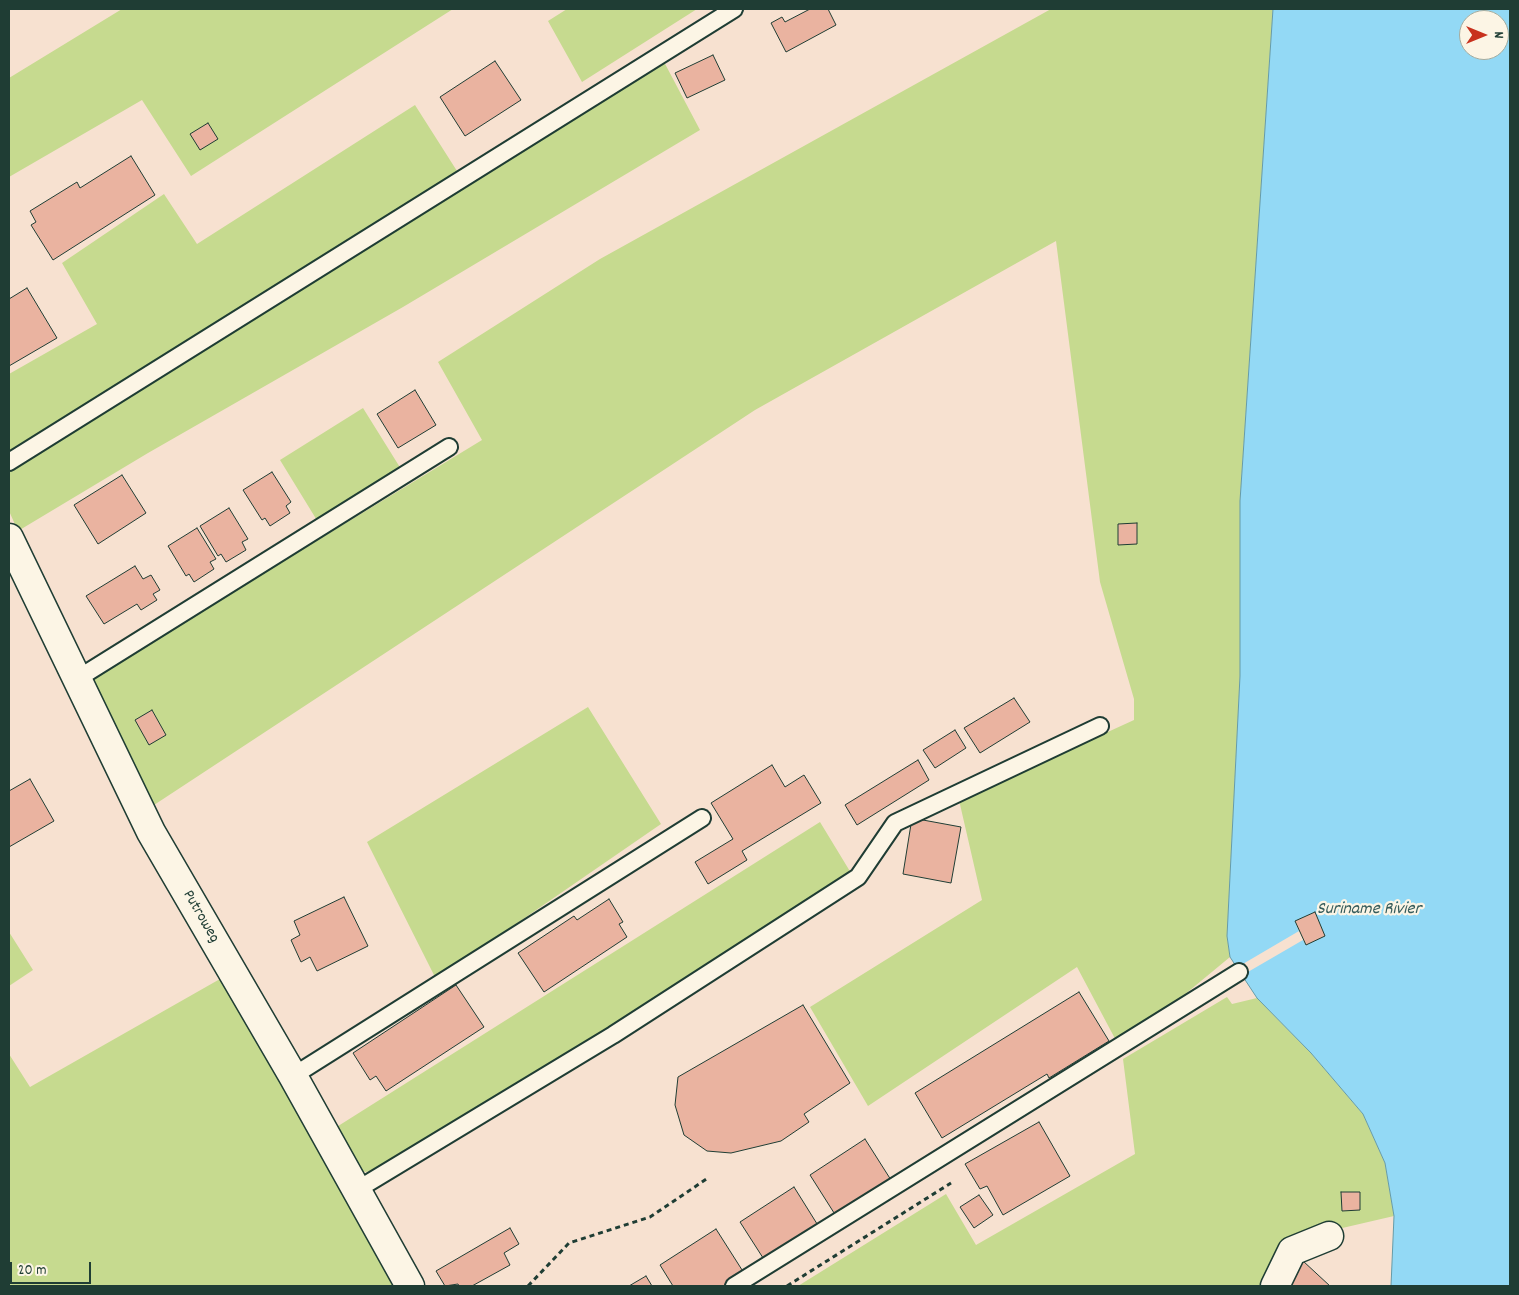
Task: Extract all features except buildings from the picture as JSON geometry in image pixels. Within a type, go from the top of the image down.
[{"type":"street","name":"Putroweg","points":[[9,538],[151,832],[293,1076],[355,1191],[410,1286]]},
{"type":"street","points":[[1275,1286],[1292,1251],[1329,1236]]},
{"type":"lane","points":[[9,462],[734,9]]},
{"type":"lane","points":[[77,679],[449,447]]},
{"type":"lane","points":[[355,1191],[613,1034],[858,877],[895,822],[1100,726]]},
{"type":"lane","points":[[293,1076],[702,818]]},
{"type":"lane","points":[[734,1286],[1239,972]]},
{"type":"path","points":[[528,1286],[569,1242],[650,1217],[708,1178]]},
{"type":"path","points":[[787,1286],[951,1184]]},
{"type":"green space","points":[[122,9],[453,9],[191,176],[142,100],[9,177],[9,78]]},
{"type":"green space","points":[[567,9],[697,9],[582,82],[548,21]]},
{"type":"green space","points":[[1051,9],[1273,9],[1240,501],[1240,676],[1227,936],[1230,957],[1120,1048],[1077,967],[868,1106],[810,1007],[982,900],[959,800],[1134,720],[1134,699],[1100,582],[1056,241],[755,410],[154,805],[90,679],[482,440],[438,362],[600,259]]},
{"type":"green space","points":[[663,60],[700,130],[403,307],[148,453],[18,531],[9,511],[9,468]]},
{"type":"green space","points":[[415,105],[457,171],[19,448],[9,451],[9,374],[97,324],[62,263],[164,194],[197,244]]},
{"type":"green space","points":[[363,408],[401,469],[318,522],[280,460]]},
{"type":"green space","points":[[588,707],[661,824],[436,979],[367,842]]},
{"type":"green space","points":[[820,822],[851,873],[612,1029],[373,1171],[365,1172],[356,1167],[335,1128]]},
{"type":"green space","points":[[9,932],[33,970],[9,986]]},
{"type":"green space","points":[[227,975],[403,1286],[9,1286],[9,1054],[30,1087]]},
{"type":"green space","points":[[1227,997],[1232,1004],[1257,998],[1311,1053],[1363,1114],[1385,1163],[1394,1216],[1282,1242],[1263,1286],[798,1286],[946,1194],[976,1245],[1135,1154],[1123,1059]]},
{"type":"water","name":"Suriname Rivier","points":[[1273,9],[1510,9],[1510,1286],[1391,1286],[1394,1216],[1385,1163],[1363,1114],[1311,1053],[1257,998],[1230,957],[1227,936],[1240,676],[1240,501]]},
{"type":"pier","points":[[1315,912],[1325,936],[1306,945],[1303,940],[1241,976],[1236,968],[1299,931],[1295,921]]}]
